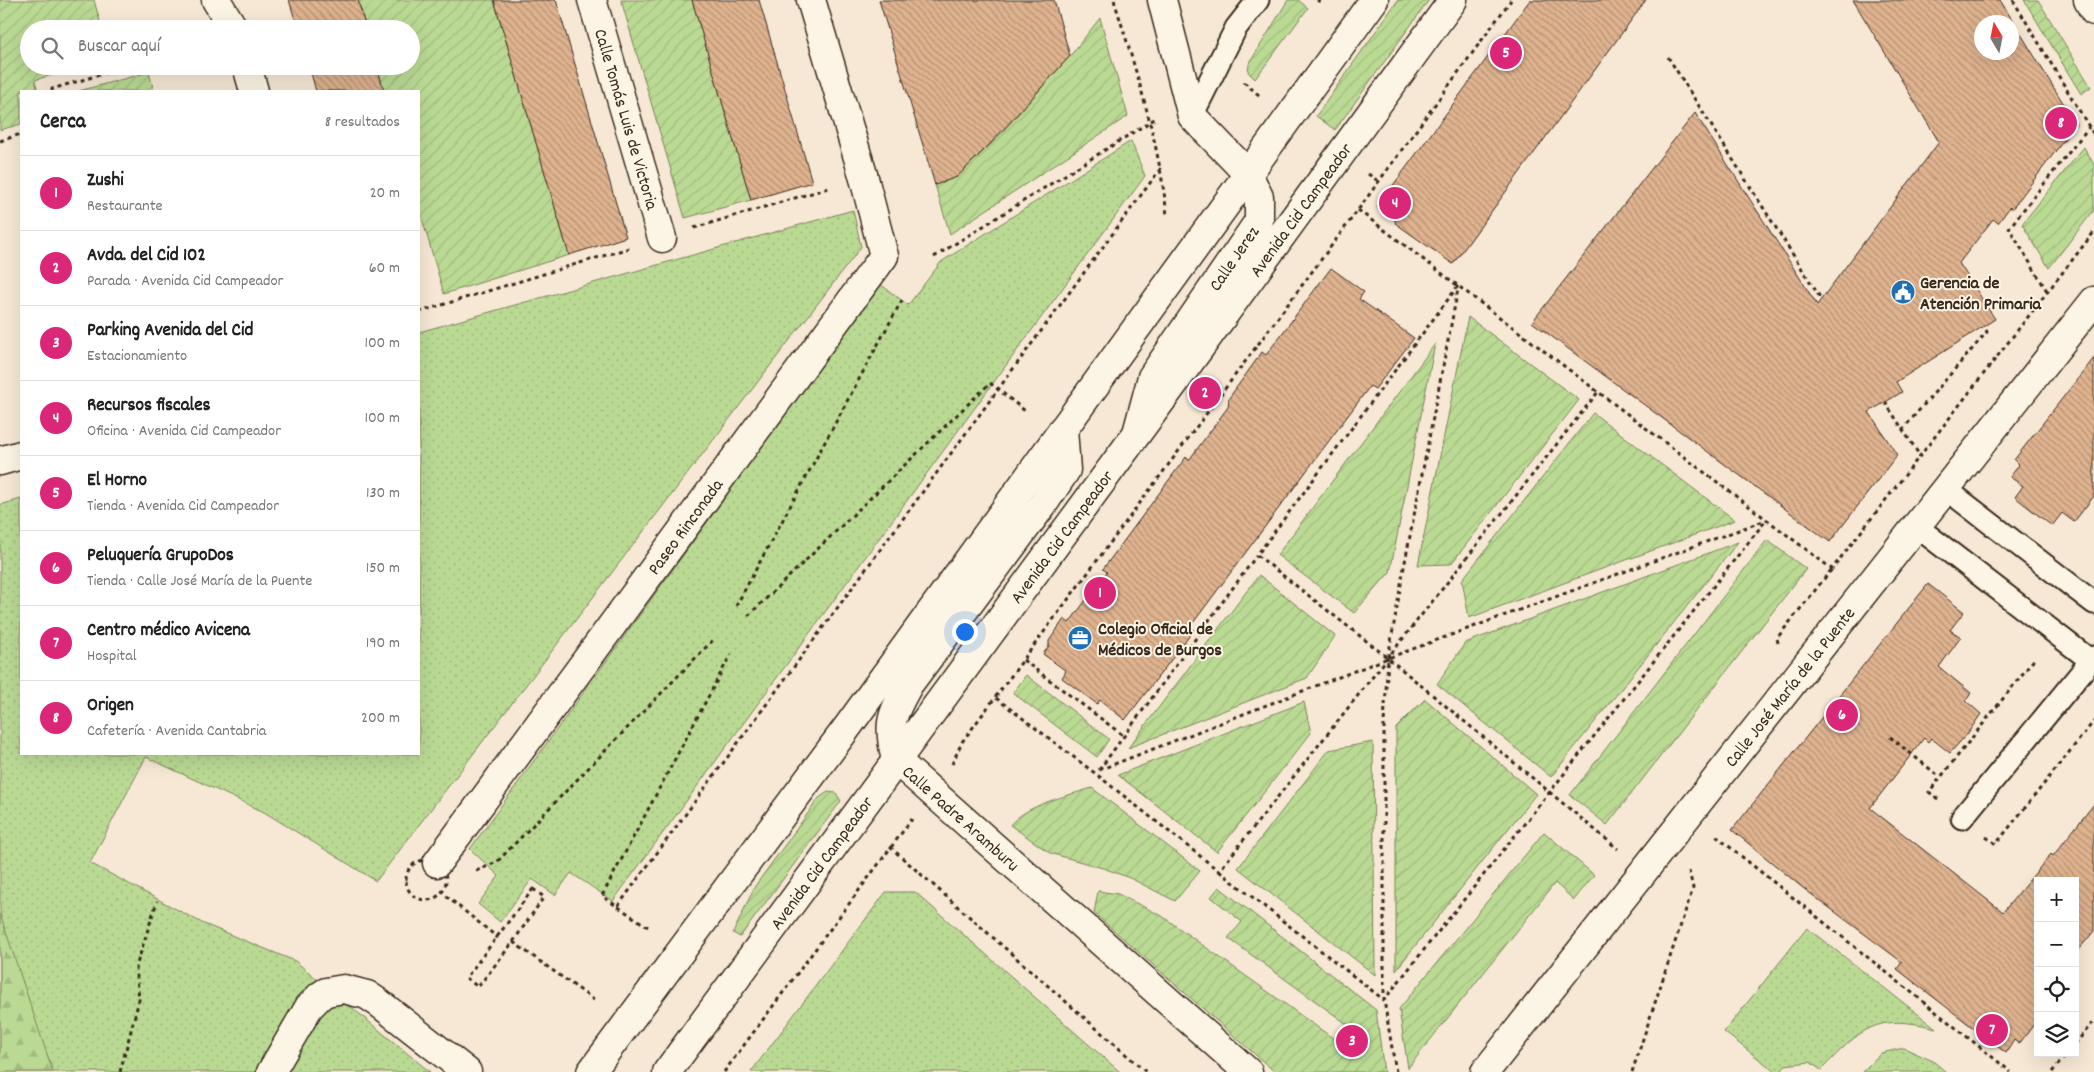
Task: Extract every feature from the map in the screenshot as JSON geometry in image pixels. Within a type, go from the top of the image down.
[{"type":"street","points":[[216,0],[228,20]]},
{"type":"street","name":"Calle Tomás Luis de Victoria","points":[[592,0],[662,238]]},
{"type":"street","name":"Paseo Rinconada","points":[[445,875],[884,256],[864,178],[811,0]]},
{"type":"street","name":"Calle Jerez","points":[[1136,434],[1152,377],[1259,221],[1259,197],[1248,174],[1192,116],[1162,0]]},
{"type":"street","points":[[591,1072],[849,725],[1374,0]]},
{"type":"street","name":"Avenida Cid Campeador","points":[[667,1072],[1453,0]]},
{"type":"street","points":[[2088,0],[2094,11]]},
{"type":"street","points":[[250,75],[254,90]]},
{"type":"street","name":"Calle José María de la Puente","points":[[1485,1072],[2094,301]]},
{"type":"street","name":"Calle Padre Aramburu","points":[[1063,429],[1066,470],[1044,503],[909,684],[894,709],[890,735],[896,760],[1248,1072]]},
{"type":"street","points":[[0,461],[20,455]]},
{"type":"street","points":[[271,1072],[313,1001],[326,992],[344,989],[367,995],[379,1003],[467,1072]]},
{"type":"lane","points":[[1192,116],[1236,28],[1258,0]]},
{"type":"lane","points":[[1946,489],[2094,603]]},
{"type":"lane","points":[[1916,526],[2092,658],[1962,818]]},
{"type":"path","points":[[1114,0],[1151,120],[1161,168],[1167,216]]},
{"type":"path","points":[[1317,0],[1323,4]]},
{"type":"path","points":[[948,770],[962,742],[1358,210],[1511,0]]},
{"type":"path","points":[[2013,0],[2094,135]]},
{"type":"path","points":[[1668,57],[1822,299]]},
{"type":"path","points":[[52,90],[99,75]]},
{"type":"path","points":[[934,257],[1151,120]]},
{"type":"path","points":[[2047,291],[2009,228],[2089,127]]},
{"type":"path","points":[[0,140],[20,134]]},
{"type":"path","points":[[618,906],[1161,168]]},
{"type":"path","points":[[1358,210],[1832,568],[2094,232]]},
{"type":"path","points":[[1096,774],[1458,286]]},
{"type":"path","points":[[1396,1072],[1384,1000],[1384,722],[1388,658],[1458,286]]},
{"type":"path","points":[[736,606],[902,300]]},
{"type":"path","points":[[1902,430],[1986,332],[1984,326]]},
{"type":"path","points":[[748,616],[990,383],[1025,411]]},
{"type":"path","points":[[1219,871],[1598,392]]},
{"type":"path","points":[[1885,402],[1920,456]]},
{"type":"path","points":[[1099,770],[1388,658],[1767,519]]},
{"type":"path","points":[[1384,1000],[1767,519]]},
{"type":"path","points":[[1257,555],[1388,658],[1622,852]]},
{"type":"path","points":[[471,873],[496,862],[712,640]]},
{"type":"path","points":[[648,927],[602,896],[731,654]]},
{"type":"path","points":[[1023,660],[1124,736]]},
{"type":"path","points":[[996,698],[1384,1000]]},
{"type":"path","points":[[1890,737],[1940,777]]},
{"type":"path","points":[[724,1072],[912,819]]},
{"type":"path","points":[[1712,833],[2011,1072]]},
{"type":"path","points":[[890,847],[1146,1072]]},
{"type":"path","points":[[1632,1072],[1694,888],[1688,863]]},
{"type":"path","points":[[533,889],[544,897],[513,942],[478,987],[466,978],[498,938],[533,889]]},
{"type":"path","points":[[441,892],[498,938]]},
{"type":"path","points":[[120,1072],[139,1000],[136,967],[157,901]]},
{"type":"path","points":[[513,942],[594,1000]]},
{"type":"path","points":[[2079,1039],[2094,1021]]},
{"type":"path","points":[[2052,1072],[2065,1057]]},
{"type":"green space","points":[[0,0],[94,0],[100,20],[20,20],[20,75],[52,75],[35,80],[38,90],[20,90],[20,124],[0,130]]},
{"type":"green space","points":[[358,0],[494,0],[569,255],[444,294],[420,211],[420,90],[384,90],[380,75],[420,75],[420,20],[364,20]]},
{"type":"green space","points":[[621,0],[692,0],[751,200],[685,218]]},
{"type":"green space","points":[[1288,0],[1298,0],[1308,8],[1255,79],[1248,72],[1249,64]]},
{"type":"green space","points":[[1398,0],[1429,0],[1335,130],[1316,116]]},
{"type":"green space","points":[[2024,0],[2038,0],[2091,87],[2081,94]]},
{"type":"green space","points":[[1100,18],[1128,116],[950,234],[935,185],[957,177],[997,138],[1070,56]]},
{"type":"green space","points":[[138,75],[150,75],[154,90],[83,90]]},
{"type":"green space","points":[[1131,141],[1145,176],[613,901],[571,873],[555,895],[532,879],[500,922],[478,904],[499,876],[470,849],[880,284],[908,305],[941,262]]},
{"type":"green space","points":[[2084,147],[2094,165],[2094,210],[2049,268],[2022,224]]},
{"type":"green space","points":[[853,210],[861,247],[376,881],[264,812],[146,757],[90,863],[204,924],[295,961],[430,1072],[0,1072],[0,505],[20,499],[20,755],[420,755],[420,332]]},
{"type":"green space","points":[[1468,317],[1579,400],[1451,564],[1418,565]]},
{"type":"green space","points":[[1435,344],[1390,572],[1354,613],[1277,555]]},
{"type":"green space","points":[[1593,413],[1735,520],[1469,618],[1462,580]]},
{"type":"green space","points":[[1767,540],[1806,569],[1607,825],[1570,795]]},
{"type":"green space","points":[[1738,542],[1551,777],[1437,684],[1465,643]]},
{"type":"green space","points":[[1259,575],[1335,636],[1307,678],[1128,748]]},
{"type":"green space","points":[[1026,675],[1109,739],[1097,757],[1013,693]]},
{"type":"green space","points":[[1425,699],[1536,794],[1396,970],[1396,728]]},
{"type":"green space","points":[[1304,702],[1311,733],[1217,852],[1118,775]]},
{"type":"green space","points":[[1373,742],[1375,975],[1238,868],[1329,750]]},
{"type":"green space","points":[[1092,788],[1200,871],[1175,901],[1132,879],[1106,869],[1050,853],[1010,825],[1026,811],[1037,806]]},
{"type":"green space","points":[[828,792],[836,793],[841,801],[740,937],[733,933],[755,886],[819,798]]},
{"type":"green space","points":[[1544,832],[1594,875],[1574,900],[1555,883],[1408,1068],[1399,1009]]},
{"type":"green space","points":[[1219,887],[1376,1010],[1384,1072],[1275,1072],[1094,913],[1098,891],[1118,894],[1162,916],[1348,1049],[1358,1032],[1228,938],[1242,922],[1211,897]]},
{"type":"green space","points":[[886,892],[915,892],[1120,1072],[751,1072]]},
{"type":"green space","points":[[0,914],[53,1072],[0,1072]]},
{"type":"green space","points":[[1807,928],[1936,1028],[1898,1022],[1884,1024],[1859,1034],[1821,1070],[1810,1062],[1785,1065],[1781,1072],[1776,1072],[1724,1032]]},
{"type":"green space","points":[[1904,1048],[1933,1061],[1946,1072],[1862,1072],[1881,1053]]},
{"type":"building","points":[[289,0],[358,0],[364,20],[295,20]]},
{"type":"building","points":[[494,0],[556,0],[626,237],[569,255]]},
{"type":"building","points":[[692,0],[759,0],[812,182],[751,200]]},
{"type":"building","points":[[879,0],[1054,0],[1070,56],[991,143],[957,177],[935,185]]},
{"type":"building","points":[[1530,0],[1646,0],[1453,264],[1395,223],[1396,221],[1377,207]]},
{"type":"building","points":[[1853,0],[2000,0],[2009,15],[1974,15],[1974,60],[2019,60],[2019,31],[2076,124],[2012,209],[2010,207],[1998,223],[1993,219],[1959,263],[1995,319],[1896,382],[1902,392],[1869,412],[1897,455],[1830,542],[1532,322],[1695,113],[1817,305],[1939,142]]},
{"type":"building","points":[[312,75],[380,75],[384,90],[316,90]]},
{"type":"building","points":[[1331,268],[1364,292],[1359,299],[1414,338],[1375,389],[1370,386],[1190,627],[1194,630],[1125,720],[1100,700],[1097,704],[1062,678],[1066,671],[1043,654],[1049,646],[1049,641],[1064,619],[1069,623],[1107,572],[1103,569],[1186,457],[1189,460],[1228,407],[1229,398],[1262,352],[1266,355]]},
{"type":"building","points":[[2094,358],[2094,496],[2074,522],[2062,513],[2052,526],[2015,497],[2023,486],[2010,477],[2019,465],[2014,460]]},
{"type":"building","points":[[1928,584],[1964,612],[1950,630],[1961,637],[1939,667],[1971,693],[1966,701],[1981,714],[1968,733],[1950,753],[1931,738],[1928,742],[1924,738],[1870,808],[2003,912],[2051,854],[2053,856],[2094,804],[2094,931],[2079,949],[2079,877],[2034,877],[2034,1024],[2019,1044],[2014,1040],[2006,1053],[1897,969],[1902,962],[1803,888],[1732,830]]},
{"type":"place","name":"El Horno","points":[[1506,53]]},
{"type":"place","name":"Origen","points":[[2061,123]]},
{"type":"place","name":"Recursos fiscales","points":[[1395,203]]},
{"type":"place","name":"Gerencia de Atención Primaria","points":[[1903,292]]},
{"type":"place","name":"Avda. del Cid 102","points":[[1205,393]]},
{"type":"place","name":"Zushi","points":[[1100,593]]},
{"type":"place","name":"Colegio Oficial de Médicos de Burgos","points":[[1080,638]]},
{"type":"place","name":"Peluquería GrupoDos","points":[[1842,715]]},
{"type":"place","name":"Centro médico Avicena","points":[[1992,1030]]},
{"type":"place","name":"Parking Avenida del Cid","points":[[1352,1041]]}]
